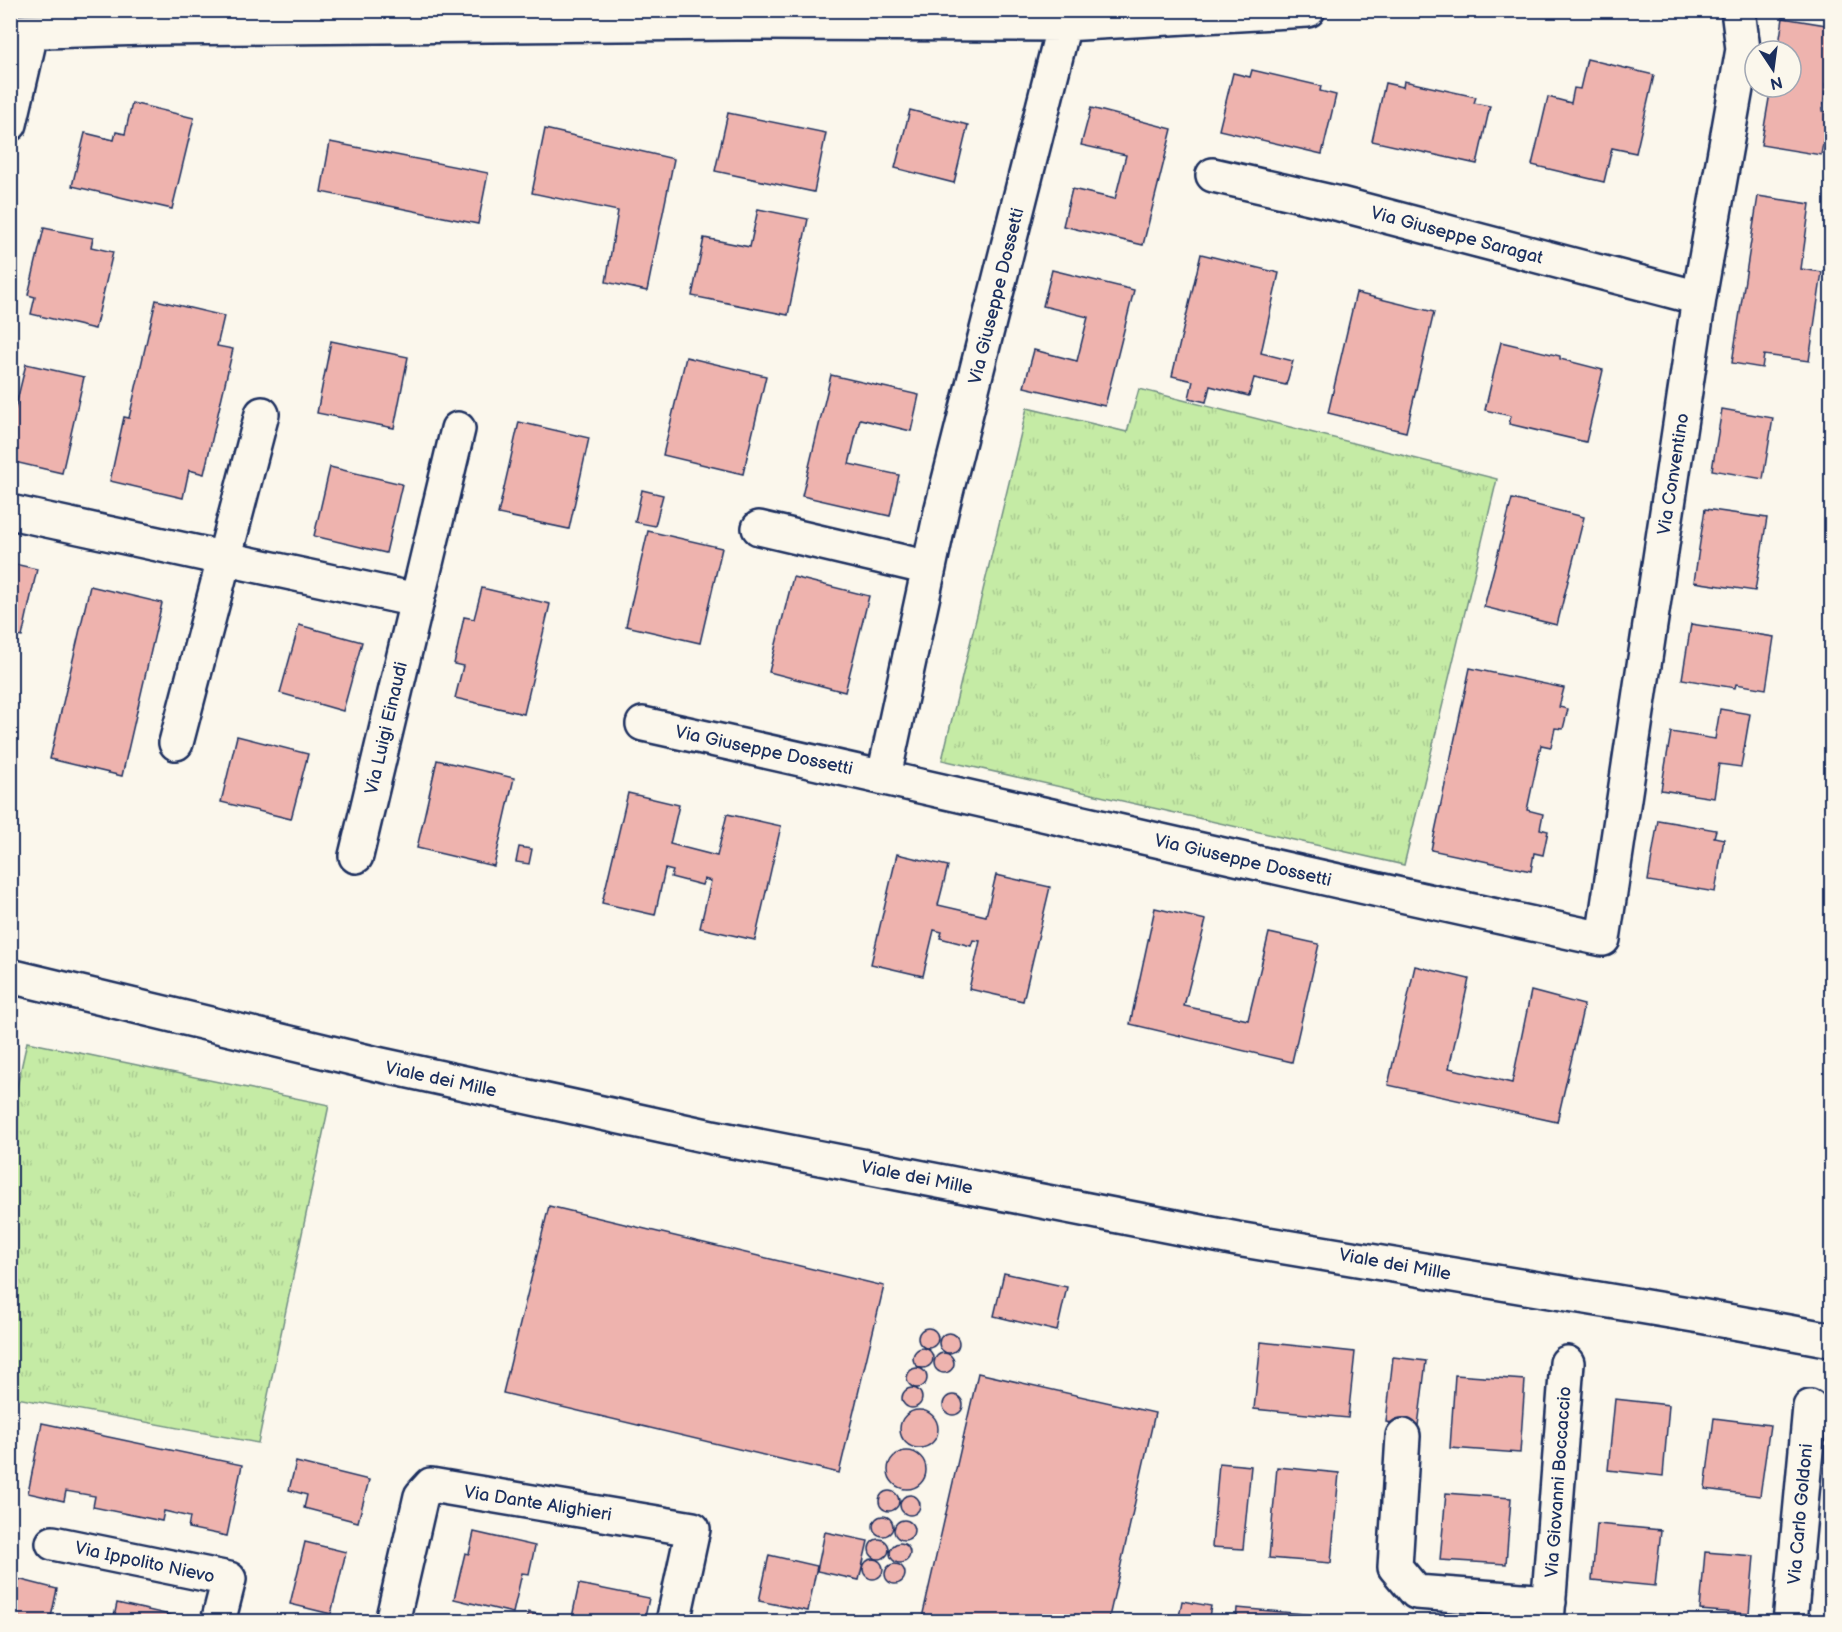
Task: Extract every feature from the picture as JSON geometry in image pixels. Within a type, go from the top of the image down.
[{"type":"street","points":[[10,124],[21,33],[147,19],[740,17],[1064,24],[1308,10]]},
{"type":"street","name":"Via Conventino","points":[[1603,939],[1699,298],[1743,49],[1738,10]]},
{"type":"street","name":"Via Giuseppe Dossetti","points":[[884,776],[941,512],[1064,24]]},
{"type":"street","name":"Via Giuseppe Saragat","points":[[1214,174],[1340,204],[1699,298]]},
{"type":"street","points":[[176,743],[262,414]]},
{"type":"street","name":"Via Luigi Einaudi","points":[[356,856],[458,429]]},
{"type":"street","points":[[10,512],[416,600]]},
{"type":"street","points":[[759,528],[929,568]]},
{"type":"street","name":"Via Giuseppe Dossetti","points":[[644,724],[884,776],[1391,894],[1603,939]]},
{"type":"street","name":"Viale dei Mille","points":[[10,976],[376,1064],[712,1137],[1237,1239],[1832,1340]]},
{"type":"street","name":"Via Giovanni Boccaccio","points":[[1403,1436],[1395,1567],[1416,1592],[1548,1612],[1567,1363]]},
{"type":"street","name":"Via Carlo Goldoni","points":[[1790,1622],[1810,1407]]},
{"type":"street","name":"Via Dante Alighieri","points":[[392,1622],[421,1496],[431,1485],[693,1529],[674,1622]]},
{"type":"street","name":"Via Ippolito Nievo","points":[[53,1542],[229,1579],[218,1622]]},
{"type":"green space","points":[[1139,389],[1497,479],[1404,865],[942,760],[1027,408],[1127,432]]},
{"type":"green space","points":[[27,1042],[329,1105],[258,1443],[11,1397],[10,1118]]},
{"type":"building","points":[[1783,18],[1832,26],[1832,70],[1829,69],[1822,111],[1828,112],[1821,155],[1761,145],[1769,99],[1803,99],[1803,39],[1780,39]]},
{"type":"building","points":[[1587,59],[1654,75],[1636,153],[1612,148],[1604,182],[1532,165],[1548,97],[1571,103],[1574,88],[1580,89]]},
{"type":"building","points":[[1252,70],[1321,86],[1320,91],[1336,95],[1322,154],[1219,130],[1233,73],[1250,77]]},
{"type":"building","points":[[1404,81],[1476,97],[1474,103],[1490,106],[1477,164],[1372,141],[1385,83],[1403,87]]},
{"type":"building","points":[[132,103],[194,118],[172,209],[72,186],[85,133],[114,140],[116,132],[125,134]]},
{"type":"building","points":[[1091,108],[1172,129],[1143,245],[1063,226],[1072,189],[1115,199],[1126,155],[1081,145]]},
{"type":"building","points":[[910,110],[968,125],[954,183],[895,168]]},
{"type":"building","points":[[728,113],[826,133],[814,192],[715,171]]},
{"type":"building","points":[[545,129],[674,159],[647,291],[606,282],[618,211],[532,193]]},
{"type":"building","points":[[330,142],[488,173],[478,224],[321,192]]},
{"type":"building","points":[[1758,196],[1810,204],[1801,269],[1822,272],[1809,361],[1764,355],[1762,368],[1732,363]]},
{"type":"building","points":[[758,209],[808,219],[788,315],[692,296],[704,238],[750,247]]},
{"type":"building","points":[[44,228],[93,238],[91,247],[113,252],[95,329],[31,314],[35,297],[28,295]]},
{"type":"building","points":[[1201,254],[1279,273],[1261,353],[1293,361],[1286,385],[1254,378],[1249,396],[1210,386],[1206,402],[1189,398],[1193,381],[1172,376]]},
{"type":"building","points":[[1052,270],[1134,290],[1105,406],[1024,387],[1034,350],[1077,361],[1088,317],[1043,306]]},
{"type":"building","points":[[1356,293],[1434,312],[1406,432],[1328,413]]},
{"type":"building","points":[[156,300],[224,316],[217,346],[233,349],[204,474],[189,470],[183,498],[110,481],[124,417],[129,418]]},
{"type":"building","points":[[331,341],[408,357],[394,428],[317,413]]},
{"type":"building","points":[[1501,342],[1560,356],[1560,359],[1603,370],[1586,442],[1509,424],[1511,416],[1485,410]]},
{"type":"building","points":[[686,357],[766,376],[743,474],[663,455]]},
{"type":"building","points":[[26,364],[84,377],[62,473],[10,461],[10,408],[15,409]]},
{"type":"building","points":[[831,375],[919,395],[911,431],[860,419],[849,464],[899,475],[890,516],[802,496]]},
{"type":"building","points":[[1722,409],[1773,418],[1763,479],[1712,470]]},
{"type":"building","points":[[519,422],[589,438],[569,529],[498,514]]},
{"type":"building","points":[[330,467],[402,484],[386,553],[314,536]]},
{"type":"building","points":[[642,490],[663,495],[655,526],[635,522]]},
{"type":"building","points":[[1512,499],[1584,517],[1557,625],[1484,607]]},
{"type":"building","points":[[1705,509],[1767,518],[1755,591],[1694,582]]},
{"type":"building","points":[[648,531],[722,548],[700,643],[626,626]]},
{"type":"building","points":[[10,563],[37,569],[22,637],[10,635]]},
{"type":"building","points":[[793,577],[869,596],[845,692],[769,672]]},
{"type":"building","points":[[90,586],[162,603],[122,776],[50,759]]},
{"type":"building","points":[[482,588],[550,604],[524,714],[455,698],[463,666],[454,664],[464,617],[474,619]]},
{"type":"building","points":[[1691,624],[1774,637],[1766,689],[1736,684],[1735,688],[1682,679]]},
{"type":"building","points":[[299,625],[362,642],[343,711],[280,693]]},
{"type":"building","points":[[1470,668],[1564,688],[1559,707],[1568,709],[1563,729],[1555,728],[1551,747],[1541,745],[1527,810],[1543,814],[1540,829],[1548,831],[1543,855],[1534,853],[1531,871],[1431,850]]},
{"type":"building","points":[[1720,709],[1750,714],[1741,767],[1719,764],[1714,798],[1661,790],[1671,732],[1715,739]]},
{"type":"building","points":[[237,736],[308,754],[291,819],[221,802]]},
{"type":"building","points":[[437,760],[514,778],[494,866],[417,848]]},
{"type":"building","points":[[628,793],[679,805],[670,844],[717,856],[727,814],[781,826],[755,940],[700,928],[711,881],[704,879],[702,885],[671,877],[673,871],[665,869],[655,915],[602,903]]},
{"type":"building","points":[[1658,820],[1716,830],[1714,837],[1724,839],[1715,892],[1648,881]]},
{"type":"building","points":[[519,847],[532,849],[529,864],[516,862]]},
{"type":"building","points":[[897,854],[948,866],[938,905],[986,916],[996,875],[1050,887],[1023,1001],[969,989],[980,941],[973,940],[971,946],[940,938],[942,932],[934,930],[923,976],[871,964]]},
{"type":"building","points":[[1155,908],[1206,920],[1184,1006],[1248,1020],[1269,933],[1319,944],[1292,1062],[1130,1024]]},
{"type":"building","points":[[1415,966],[1469,979],[1449,1068],[1512,1083],[1531,991],[1584,1005],[1557,1122],[1388,1085]]},
{"type":"building","points":[[549,1206],[884,1286],[839,1473],[503,1393]]},
{"type":"building","points":[[1004,1273],[1067,1287],[1057,1331],[994,1316]]},
{"type":"building","points":[[928,1328],[935,1331],[938,1338],[935,1345],[928,1348],[921,1345],[918,1338],[921,1331]]},
{"type":"building","points":[[949,1333],[956,1336],[959,1343],[956,1350],[949,1353],[942,1350],[939,1343],[942,1336]]},
{"type":"building","points":[[1261,1342],[1355,1352],[1348,1418],[1254,1409]]},
{"type":"building","points":[[923,1348],[930,1351],[933,1358],[930,1365],[923,1368],[916,1365],[913,1358],[916,1351]]},
{"type":"building","points":[[944,1353],[951,1356],[954,1363],[951,1370],[944,1373],[937,1370],[934,1363],[937,1356]]},
{"type":"building","points":[[1393,1357],[1426,1361],[1418,1426],[1386,1422]]},
{"type":"building","points":[[917,1368],[924,1371],[927,1378],[924,1385],[917,1388],[910,1385],[907,1378],[910,1371]]},
{"type":"building","points":[[978,1373],[1155,1413],[1108,1622],[921,1622]]},
{"type":"building","points":[[1455,1375],[1525,1380],[1520,1453],[1450,1448]]},
{"type":"building","points":[[912,1388],[919,1391],[922,1398],[919,1405],[912,1408],[905,1405],[902,1398],[905,1391]]},
{"type":"building","points":[[953,1395],[960,1398],[963,1405],[960,1412],[953,1415],[946,1412],[943,1405],[946,1398]]},
{"type":"building","points":[[1615,1399],[1669,1405],[1663,1476],[1608,1470]]},
{"type":"building","points":[[919,1410],[926,1411],[932,1416],[937,1422],[937,1436],[932,1442],[926,1447],[919,1448],[912,1447],[906,1442],[901,1436],[900,1429],[901,1422],[906,1416],[912,1411]]},
{"type":"building","points":[[1714,1418],[1770,1425],[1760,1496],[1705,1489]]},
{"type":"building","points":[[42,1423],[242,1465],[227,1536],[188,1528],[190,1517],[164,1511],[162,1521],[93,1507],[95,1496],[66,1491],[64,1501],[28,1493]]},
{"type":"building","points":[[907,1451],[921,1456],[926,1470],[921,1484],[907,1489],[893,1484],[888,1470],[893,1456]]},
{"type":"building","points":[[296,1462],[369,1480],[358,1522],[304,1508],[307,1495],[289,1490]]},
{"type":"building","points":[[1219,1463],[1251,1466],[1243,1549],[1212,1547]]},
{"type":"building","points":[[1277,1467],[1339,1473],[1331,1563],[1269,1558]]},
{"type":"building","points":[[889,1491],[896,1494],[899,1501],[896,1508],[889,1511],[882,1508],[879,1501],[882,1494]]},
{"type":"building","points":[[1446,1493],[1511,1498],[1506,1564],[1440,1560]]},
{"type":"building","points":[[910,1495],[917,1498],[920,1505],[917,1512],[910,1515],[903,1512],[900,1505],[903,1498]]},
{"type":"building","points":[[883,1516],[890,1519],[893,1526],[890,1533],[883,1536],[876,1533],[873,1526],[876,1519]]},
{"type":"building","points":[[904,1520],[911,1523],[914,1530],[911,1537],[904,1540],[897,1537],[894,1530],[897,1523]]},
{"type":"building","points":[[1597,1524],[1661,1530],[1655,1586],[1592,1580]]},
{"type":"building","points":[[474,1532],[535,1546],[529,1574],[522,1573],[513,1613],[454,1599],[465,1553],[469,1554]]},
{"type":"building","points":[[825,1532],[868,1541],[859,1580],[817,1571]]},
{"type":"building","points":[[879,1539],[886,1542],[889,1549],[886,1556],[879,1559],[872,1556],[869,1549],[872,1542]]},
{"type":"building","points":[[305,1542],[346,1552],[331,1614],[290,1604]]},
{"type":"building","points":[[900,1543],[907,1546],[910,1553],[907,1560],[900,1563],[893,1560],[890,1553],[893,1546]]},
{"type":"building","points":[[1705,1552],[1754,1556],[1749,1614],[1700,1610]]},
{"type":"building","points":[[769,1555],[817,1566],[808,1611],[759,1601]]},
{"type":"building","points":[[873,1559],[880,1562],[883,1569],[880,1576],[873,1579],[866,1576],[863,1569],[866,1562]]},
{"type":"building","points":[[895,1564],[902,1567],[905,1574],[902,1581],[895,1584],[888,1581],[885,1574],[888,1567]]},
{"type":"building","points":[[10,1577],[57,1589],[50,1622],[10,1622]]},
{"type":"building","points":[[579,1584],[649,1598],[644,1622],[571,1622]]},
{"type":"building","points":[[1182,1601],[1211,1606],[1208,1622],[1178,1622]]},
{"type":"building","points":[[117,1603],[179,1617],[178,1622],[113,1622]]},
{"type":"building","points":[[1237,1608],[1326,1616],[1325,1622],[1236,1622]]},
{"type":"building","points":[[528,1612],[571,1621],[571,1622],[527,1622]]}]
